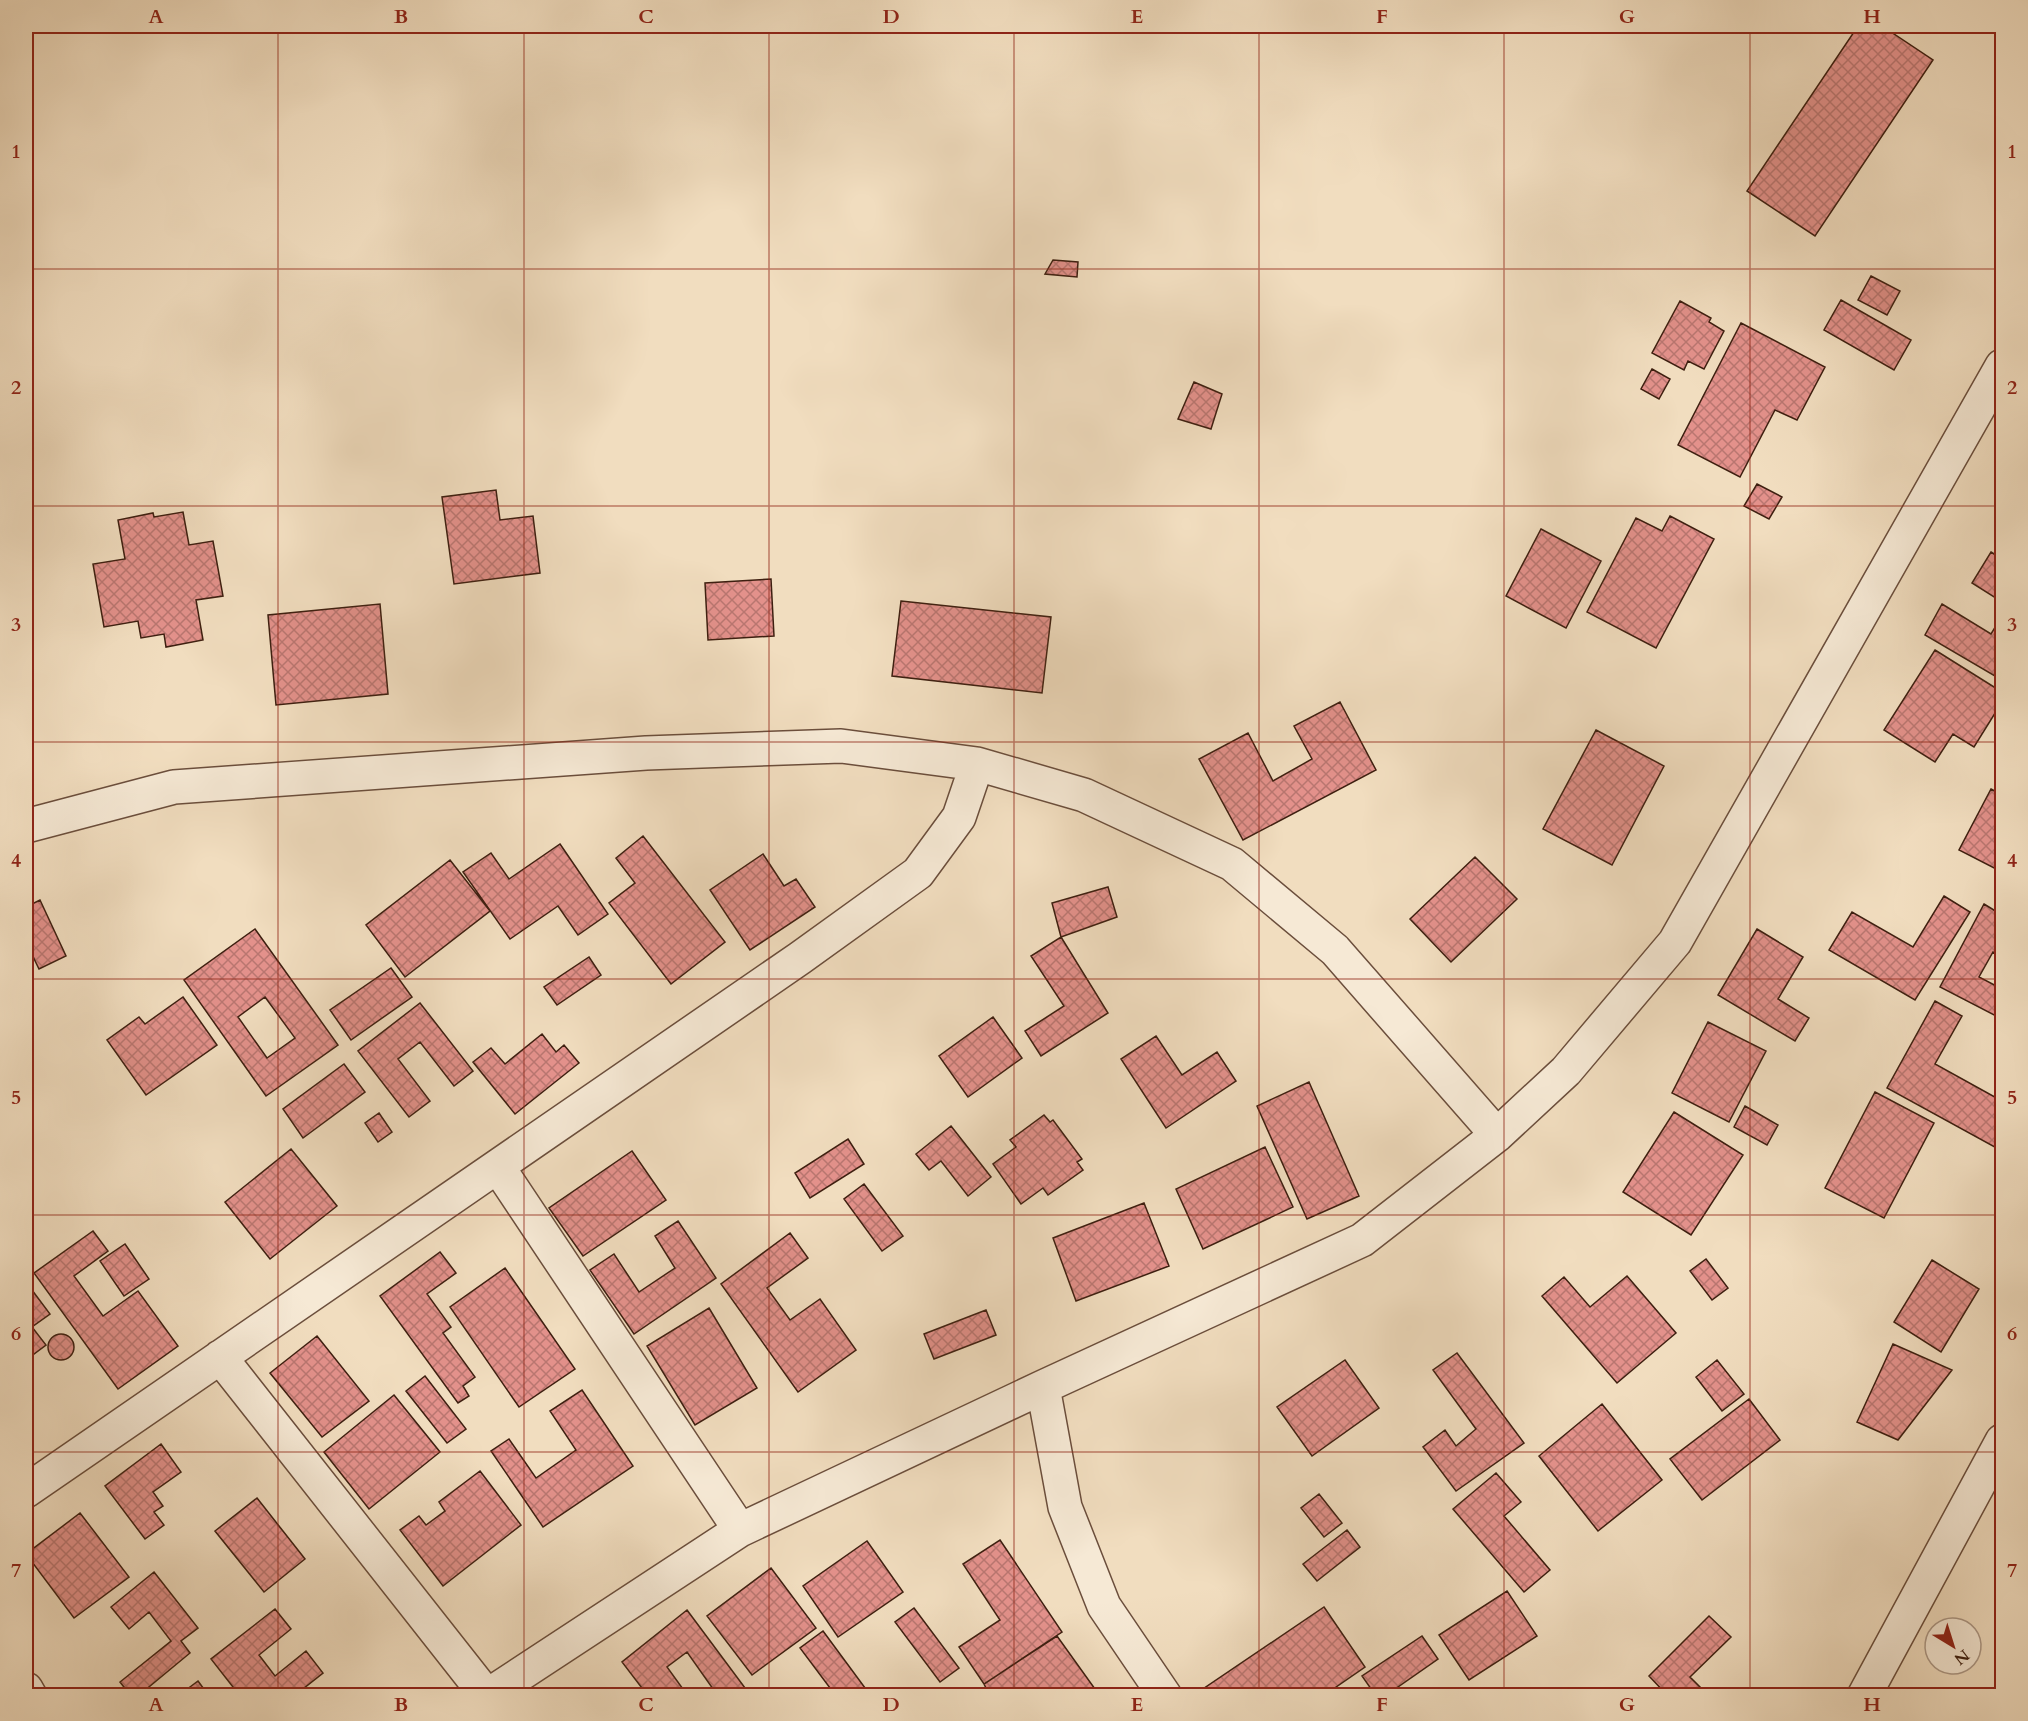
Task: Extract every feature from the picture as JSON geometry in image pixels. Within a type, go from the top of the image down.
[{"type":"street","points":[[220,1357],[487,1695],[740,1530],[1362,1240],[1497,1134],[1566,1071],[1676,942],[2002,366]]},
{"type":"street","points":[[26,826],[174,788],[635,754],[841,746],[976,764],[1084,795],[1232,864],[1335,950],[1497,1134]]},
{"type":"street","points":[[26,1491],[800,958],[918,873],[959,817],[976,764]]},
{"type":"street","points":[[498,1167],[740,1530]]},
{"type":"street","points":[[1043,1387],[1065,1507],[1104,1606],[1165,1695]]},
{"type":"street","points":[[1864,1695],[2002,1441]]},
{"type":"street","points":[[26,1689],[30,1695]]},
{"type":"building","points":[[1858,26],[1882,26],[1933,60],[1815,236],[1747,191]]},
{"type":"building","points":[[1053,260],[1078,262],[1077,277],[1045,274]]},
{"type":"building","points":[[1871,276],[1900,291],[1887,315],[1858,300]]},
{"type":"building","points":[[1841,300],[1911,340],[1894,370],[1824,330]]},
{"type":"building","points":[[1680,301],[1711,318],[1709,322],[1724,331],[1704,369],[1688,361],[1684,370],[1652,353]]},
{"type":"building","points":[[1741,323],[1825,367],[1797,420],[1775,410],[1740,477],[1678,445]]},
{"type":"building","points":[[1652,369],[1670,379],[1659,399],[1641,389]]},
{"type":"building","points":[[1194,382],[1222,394],[1211,429],[1178,419]]},
{"type":"building","points":[[1757,484],[1782,497],[1769,519],[1744,506]]},
{"type":"building","points":[[496,490],[500,520],[533,516],[540,573],[454,584],[442,497]]},
{"type":"building","points":[[183,512],[189,545],[213,541],[223,596],[196,600],[203,640],[166,647],[164,634],[141,638],[138,621],[104,627],[93,564],[125,559],[118,520],[153,513],[154,517]]},
{"type":"building","points":[[1670,516],[1714,539],[1656,648],[1587,612],[1636,518],[1662,531]]},
{"type":"building","points":[[1541,529],[1601,561],[1566,628],[1506,596]]},
{"type":"building","points":[[1991,552],[2002,559],[2002,602],[1972,583]]},
{"type":"building","points":[[771,579],[774,636],[708,640],[705,583]]},
{"type":"building","points":[[901,601],[1051,617],[1042,693],[892,676]]},
{"type":"building","points":[[380,604],[388,694],[276,705],[268,615]]},
{"type":"building","points":[[1942,604],[1991,634],[2002,616],[2002,675],[2000,679],[1925,635]]},
{"type":"building","points":[[1935,650],[2002,692],[2002,702],[1974,747],[1953,734],[1935,762],[1884,730]]},
{"type":"building","points":[[1340,702],[1376,770],[1243,840],[1199,759],[1248,733],[1273,781],[1312,759],[1294,726]]},
{"type":"building","points":[[1596,730],[1664,766],[1612,865],[1543,829]]},
{"type":"building","points":[[1991,789],[2002,795],[2002,872],[1959,850]]},
{"type":"building","points":[[643,836],[725,942],[671,984],[609,903],[635,883],[616,858]]},
{"type":"building","points":[[560,844],[608,914],[578,935],[558,906],[510,939],[463,872],[491,853],[509,879]]},
{"type":"building","points":[[763,854],[784,886],[796,879],[815,907],[750,950],[710,890]]},
{"type":"building","points":[[1475,857],[1517,899],[1451,962],[1410,919]]},
{"type":"building","points":[[450,860],[490,911],[405,977],[366,925]]},
{"type":"building","points":[[1108,887],[1117,917],[1061,937],[1052,903]]},
{"type":"building","points":[[1944,896],[1970,912],[1915,1000],[1829,950],[1852,912],[1913,947]]},
{"type":"building","points":[[40,900],[66,956],[39,969],[26,942],[26,907]]},
{"type":"building","points":[[1984,904],[2002,915],[2002,957],[1993,952],[1979,977],[2002,989],[2002,1019],[1940,987]]},
{"type":"building","points":[[255,929],[338,1045],[266,1096],[184,980]],"holes":[[[265,997],[295,1038],[267,1058],[238,1017]]]},
{"type":"building","points":[[1757,929],[1803,957],[1778,999],[1809,1018],[1795,1041],[1718,995]]},
{"type":"building","points":[[1061,937],[1108,1013],[1041,1056],[1025,1031],[1064,1006],[1031,956]]},
{"type":"building","points":[[589,957],[601,975],[557,1005],[544,987]]},
{"type":"building","points":[[391,968],[412,997],[351,1040],[330,1010]]},
{"type":"building","points":[[183,997],[217,1045],[146,1095],[107,1040],[139,1017],[145,1024]]},
{"type":"building","points":[[1935,1001],[1962,1016],[1935,1064],[2002,1101],[2002,1151],[1887,1088]]},
{"type":"building","points":[[420,1003],[473,1071],[454,1086],[420,1042],[398,1059],[430,1101],[409,1117],[358,1051]]},
{"type":"building","points":[[993,1017],[1022,1058],[968,1097],[939,1056]]},
{"type":"building","points":[[1708,1022],[1766,1051],[1729,1122],[1672,1093]]},
{"type":"building","points":[[542,1034],[556,1052],[564,1045],[579,1063],[515,1114],[473,1062],[491,1048],[505,1064]]},
{"type":"building","points":[[1156,1036],[1182,1075],[1217,1052],[1236,1081],[1166,1128],[1121,1059]]},
{"type":"building","points":[[344,1064],[365,1092],[303,1138],[283,1109]]},
{"type":"building","points":[[1309,1082],[1359,1196],[1307,1219],[1257,1106]]},
{"type":"building","points":[[1875,1092],[1934,1123],[1884,1218],[1825,1188]]},
{"type":"building","points":[[1745,1106],[1778,1125],[1767,1145],[1734,1127]]},
{"type":"building","points":[[1674,1112],[1743,1155],[1691,1235],[1623,1192]]},
{"type":"building","points":[[379,1113],[392,1132],[378,1142],[365,1123]]},
{"type":"building","points":[[1044,1115],[1050,1122],[1053,1120],[1082,1159],[1077,1162],[1083,1170],[1048,1195],[1043,1188],[1021,1204],[993,1164],[1016,1147],[1010,1140]]},
{"type":"building","points":[[951,1126],[991,1177],[968,1196],[941,1161],[929,1170],[916,1154]]},
{"type":"building","points":[[848,1139],[864,1164],[810,1198],[795,1173]]},
{"type":"building","points":[[1265,1147],[1293,1207],[1203,1249],[1176,1189]]},
{"type":"building","points":[[291,1149],[337,1206],[270,1259],[225,1202]]},
{"type":"building","points":[[632,1151],[666,1200],[583,1256],[549,1208]]},
{"type":"building","points":[[864,1184],[903,1236],[882,1251],[844,1199]]},
{"type":"building","points":[[1144,1203],[1169,1266],[1076,1301],[1053,1238]]},
{"type":"building","points":[[678,1221],[716,1278],[634,1334],[590,1270],[614,1254],[639,1292],[675,1268],[655,1236]]},
{"type":"building","points":[[93,1231],[108,1251],[74,1276],[103,1316],[138,1291],[178,1346],[118,1389],[34,1273]]},
{"type":"building","points":[[790,1233],[808,1258],[767,1288],[790,1320],[820,1299],[856,1350],[798,1392],[721,1284]]},
{"type":"building","points":[[125,1244],[149,1279],[124,1296],[100,1261]]},
{"type":"building","points":[[440,1252],[456,1273],[427,1294],[451,1327],[443,1333],[475,1377],[463,1386],[469,1396],[458,1403],[380,1296]]},
{"type":"building","points":[[1706,1259],[1728,1288],[1712,1300],[1690,1271]]},
{"type":"building","points":[[1932,1260],[1979,1289],[1941,1352],[1894,1322]]},
{"type":"building","points":[[505,1268],[575,1369],[519,1407],[450,1307]]},
{"type":"building","points":[[1627,1276],[1676,1333],[1617,1383],[1542,1296],[1564,1277],[1590,1307]]},
{"type":"building","points":[[26,1282],[50,1314],[32,1327],[46,1345],[26,1360]]},
{"type":"building","points":[[709,1308],[757,1388],[695,1425],[647,1346]]},
{"type":"building","points":[[986,1310],[996,1335],[934,1359],[924,1334]]},
{"type":"building","points":[[61,1334],[71,1337],[74,1347],[71,1357],[61,1360],[51,1357],[48,1347],[51,1337]]},
{"type":"building","points":[[317,1336],[369,1401],[322,1437],[270,1373]]},
{"type":"building","points":[[1893,1344],[1952,1370],[1898,1440],[1857,1422]]},
{"type":"building","points":[[1457,1353],[1524,1443],[1456,1491],[1423,1447],[1445,1430],[1456,1446],[1476,1429],[1433,1370]]},
{"type":"building","points":[[1345,1360],[1379,1408],[1312,1456],[1277,1407]]},
{"type":"building","points":[[1717,1360],[1744,1394],[1722,1411],[1696,1377]]},
{"type":"building","points":[[425,1376],[466,1429],[447,1443],[406,1391]]},
{"type":"building","points":[[582,1390],[633,1466],[543,1527],[491,1451],[509,1439],[536,1478],[576,1450],[550,1411]]},
{"type":"building","points":[[394,1395],[440,1452],[369,1509],[324,1452]]},
{"type":"building","points":[[1749,1399],[1780,1440],[1702,1500],[1670,1459]]},
{"type":"building","points":[[1602,1404],[1662,1480],[1598,1531],[1539,1456]]},
{"type":"building","points":[[161,1444],[181,1472],[153,1492],[163,1506],[154,1512],[164,1525],[145,1539],[105,1486]]},
{"type":"building","points":[[480,1471],[521,1525],[443,1586],[400,1530],[419,1516],[426,1525],[445,1511],[439,1502]]},
{"type":"building","points":[[1496,1473],[1521,1502],[1504,1516],[1550,1570],[1524,1592],[1453,1509]]},
{"type":"building","points":[[1319,1494],[1342,1523],[1324,1537],[1301,1508]]},
{"type":"building","points":[[257,1498],[305,1559],[264,1592],[215,1531]]},
{"type":"building","points":[[80,1513],[129,1577],[74,1618],[26,1554]]},
{"type":"building","points":[[1347,1530],[1360,1547],[1317,1581],[1303,1564]]},
{"type":"building","points":[[1000,1540],[1062,1632],[984,1684],[959,1647],[1000,1620],[963,1564]]},
{"type":"building","points":[[867,1541],[903,1592],[838,1637],[803,1586]]},
{"type":"building","points":[[771,1568],[816,1628],[752,1675],[707,1616]]},
{"type":"building","points":[[154,1572],[198,1628],[181,1641],[190,1653],[138,1696],[131,1696],[120,1682],[171,1641],[149,1612],[129,1629],[111,1607]]},
{"type":"building","points":[[1507,1591],[1537,1636],[1469,1680],[1439,1635]]},
{"type":"building","points":[[1324,1607],[1365,1667],[1323,1696],[1199,1696],[1197,1693]]},
{"type":"building","points":[[914,1608],[959,1668],[940,1682],[895,1622]]},
{"type":"building","points":[[275,1609],[291,1629],[259,1655],[275,1676],[306,1651],[323,1673],[294,1696],[240,1696],[211,1659]]},
{"type":"building","points":[[687,1610],[751,1696],[718,1696],[687,1652],[667,1667],[688,1696],[648,1696],[622,1662]]},
{"type":"building","points":[[1709,1616],[1731,1637],[1690,1677],[1709,1696],[1668,1696],[1649,1676]]},
{"type":"building","points":[[823,1631],[871,1696],[836,1696],[800,1648]]},
{"type":"building","points":[[1057,1636],[1100,1696],[990,1696],[984,1684]]},
{"type":"building","points":[[1422,1636],[1438,1659],[1385,1696],[1376,1696],[1362,1676]]},
{"type":"building","points":[[198,1681],[209,1696],[178,1696]]}]
